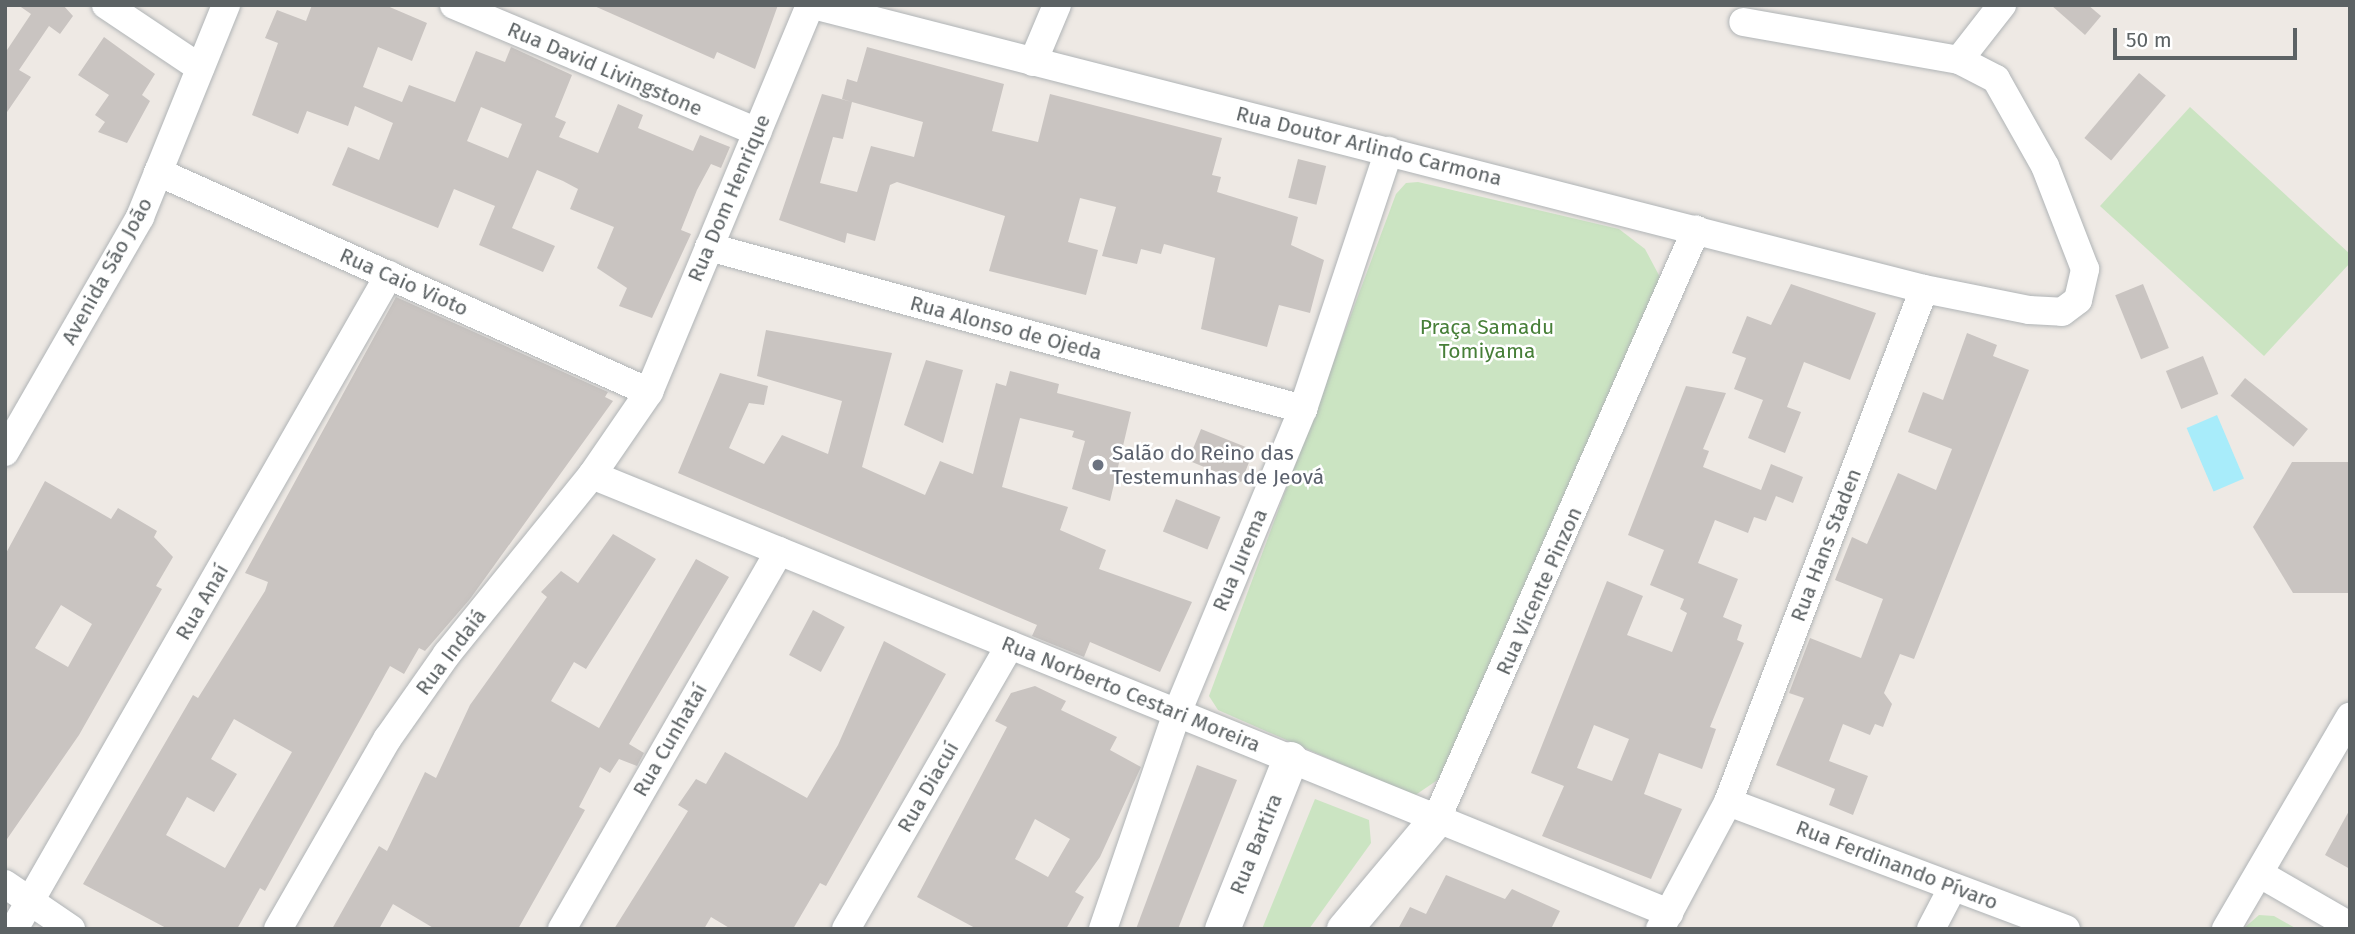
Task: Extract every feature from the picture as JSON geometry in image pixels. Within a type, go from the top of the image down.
[{"type":"street","points":[[106,5],[200,68]]},
{"type":"street","name":"Avenida São João","points":[[5,452],[140,217],[226,5]]},
{"type":"street","name":"Rua David Livingstone","points":[[454,5],[757,132]]},
{"type":"street","name":"Rua Dom Henrique","points":[[649,392],[812,5]]},
{"type":"street","name":"Rua Doutor Arlindo Carmona","points":[[812,5],[1924,289],[2062,312],[2078,300],[2085,269],[2045,166],[1996,79],[1959,60],[1744,22]]},
{"type":"street","points":[[1033,62],[1057,5]]},
{"type":"street","points":[[1959,60],[2002,5]]},
{"type":"street","name":"Rua Jurema","points":[[1103,929],[1177,713],[1303,409],[1389,151]]},
{"type":"street","name":"Rua Caio Vioto","points":[[158,172],[649,392]]},
{"type":"street","name":"Rua Vicente Pinzon","points":[[1344,929],[1437,818],[1696,230]]},
{"type":"street","name":"Rua Alonso de Ojeda","points":[[709,247],[1303,409]]},
{"type":"street","name":"Rua Anaí","points":[[14,929],[389,275]]},
{"type":"street","name":"Rua Hans Staden","points":[[1665,921],[1728,802],[1924,289]]},
{"type":"street","name":"Rua Indaiá","points":[[278,929],[388,738],[447,654],[592,475],[649,392]]},
{"type":"street","name":"Rua Norberto Cestari Moreira","points":[[592,475],[1437,818],[1665,921]]},
{"type":"street","name":"Rua Cunhataí","points":[[562,929],[779,551]]},
{"type":"street","name":"Rua Diacuí","points":[[846,929],[1010,645]]},
{"type":"street","points":[[2226,929],[2350,718]]},
{"type":"street","name":"Rua Bartira","points":[[1222,929],[1290,759]]},
{"type":"street","name":"Rua Ferdinando Pívaro","points":[[1728,802],[2066,929]]},
{"type":"street","points":[[2260,874],[2350,926]]},
{"type":"street","points":[[5,884],[72,929]]},
{"type":"street","points":[[1931,929],[1954,887]]},
{"type":"green space","points":[[2190,107],[2350,254],[2350,263],[2264,356],[2100,206]]},
{"type":"green space","name":"Praça Samadu Tomiyama","points":[[1418,182],[1619,229],[1645,249],[1662,281],[1439,779],[1414,796],[1218,710],[1209,696],[1396,194],[1406,183]]},
{"type":"green space","points":[[1315,799],[1369,820],[1371,843],[1309,929],[1262,929]]},
{"type":"green space","points":[[2259,915],[2274,916],[2297,929],[2243,929]]},
{"type":"water","points":[[2217,415],[2244,479],[2214,491],[2187,428]]},
{"type":"building","points":[[18,5],[63,5],[73,16],[60,34],[49,26],[19,70],[31,77],[5,115],[5,53],[31,14]]},
{"type":"building","points":[[312,5],[385,5],[427,23],[412,61],[378,47],[363,87],[402,102],[409,85],[455,102],[476,51],[505,62],[511,47],[572,75],[555,117],[566,122],[559,137],[598,153],[618,104],[643,115],[638,128],[693,151],[700,135],[730,147],[721,168],[711,164],[697,190],[681,230],[691,234],[652,318],[619,306],[627,288],[597,268],[614,227],[570,209],[578,189],[537,170],[512,228],[555,246],[543,272],[479,245],[495,206],[454,189],[438,228],[332,185],[348,147],[379,160],[393,123],[355,106],[348,126],[307,111],[298,134],[252,115],[278,43],[265,38],[277,10],[306,21]],"holes":[[[481,107],[522,124],[508,158],[467,141]]]},
{"type":"building","points":[[592,5],[778,5],[755,69],[717,52],[714,59]]},
{"type":"building","points":[[2051,5],[2088,5],[2101,16],[2085,35]]},
{"type":"building","points":[[104,37],[155,74],[142,95],[150,101],[127,143],[98,132],[105,122],[95,115],[109,95],[78,75]]},
{"type":"building","points":[[867,47],[1004,84],[992,131],[1038,142],[1050,94],[1222,138],[1212,175],[1221,177],[1217,192],[1298,217],[1291,245],[1324,260],[1310,313],[1279,305],[1267,347],[1201,329],[1215,258],[1164,244],[1161,254],[1141,249],[1137,264],[1102,256],[1116,207],[1080,198],[1068,242],[1098,250],[1086,295],[989,271],[1005,216],[897,182],[890,185],[875,241],[847,233],[845,243],[779,220],[822,94],[852,102],[842,99],[847,79],[857,82]],"holes":[[[852,102],[923,122],[914,157],[871,146],[857,192],[820,183],[833,137],[843,139]]]},
{"type":"building","points":[[2139,73],[2166,95],[2111,161],[2084,138]]},
{"type":"building","points":[[1298,159],[1326,166],[1316,205],[1288,198]]},
{"type":"building","points":[[1791,284],[1876,313],[1850,380],[1804,362],[1787,407],[1801,412],[1785,453],[1748,438],[1763,400],[1734,389],[1746,358],[1732,353],[1747,316],[1771,325]]},
{"type":"building","points":[[2143,284],[2169,348],[2141,359],[2115,295]]},
{"type":"building","points":[[396,297],[608,392],[605,397],[613,401],[470,599],[425,651],[419,648],[404,674],[390,666],[265,891],[260,888],[237,929],[168,929],[83,884],[193,695],[198,698],[265,591],[268,582],[245,573]],"holes":[[[234,719],[292,752],[225,868],[166,835],[187,797],[214,812],[237,774],[211,759]]]},
{"type":"building","points":[[766,330],[892,353],[862,467],[925,495],[940,461],[973,474],[996,383],[1006,386],[1010,371],[1059,384],[1057,393],[1131,412],[1110,501],[1072,489],[1085,441],[1072,437],[1074,431],[1020,418],[1002,487],[1068,507],[1060,530],[1106,550],[1099,569],[1192,602],[1160,672],[1090,642],[1084,657],[1032,636],[1037,625],[678,473],[720,373],[768,386],[764,405],[749,403],[729,448],[764,464],[782,435],[828,454],[842,401],[757,376]]},
{"type":"building","points":[[1967,333],[1997,345],[1993,356],[2029,370],[1914,659],[1900,654],[1884,693],[1892,704],[1883,727],[1875,724],[1870,735],[1843,724],[1829,761],[1868,776],[1853,815],[1829,805],[1835,789],[1776,765],[1804,698],[1789,693],[1810,638],[1861,658],[1883,599],[1835,580],[1852,537],[1867,544],[1898,473],[1936,490],[1952,449],[1908,432],[1923,392],[1943,400]]},
{"type":"building","points":[[2203,356],[2218,394],[2181,409],[2166,371]]},
{"type":"building","points":[[926,360],[963,370],[943,443],[904,425]]},
{"type":"building","points":[[2245,378],[2308,429],[2293,447],[2231,396]]},
{"type":"building","points":[[1686,386],[1726,393],[1703,449],[1709,451],[1703,467],[1761,490],[1771,464],[1803,477],[1793,503],[1776,496],[1766,521],[1754,517],[1748,533],[1715,520],[1698,563],[1738,579],[1723,617],[1742,625],[1737,640],[1744,643],[1710,727],[1716,729],[1702,769],[1659,753],[1644,794],[1682,809],[1651,879],[1542,836],[1564,786],[1531,773],[1607,581],[1643,596],[1627,635],[1672,652],[1687,613],[1680,609],[1684,599],[1650,585],[1664,550],[1628,535]],"holes":[[[1594,725],[1629,739],[1612,781],[1577,768]]]},
{"type":"building","points":[[1201,429],[1254,450],[1241,482],[1188,461]]},
{"type":"building","points":[[2292,462],[2350,462],[2350,593],[2293,593],[2253,527]]},
{"type":"building","points":[[45,481],[111,519],[118,508],[157,531],[154,537],[173,557],[156,586],[162,589],[79,735],[5,842],[5,555]],"holes":[[[61,605],[92,624],[68,667],[35,648]]]},
{"type":"building","points":[[1176,499],[1221,517],[1207,549],[1163,531]]},
{"type":"building","points":[[613,534],[656,559],[586,669],[574,662],[551,701],[599,728],[696,559],[729,577],[629,744],[644,753],[637,766],[619,759],[610,773],[600,767],[579,807],[585,810],[518,929],[435,929],[393,904],[379,929],[332,929],[379,846],[387,851],[425,772],[436,778],[470,705],[547,597],[541,592],[561,571],[578,583]]},
{"type":"building","points":[[813,610],[845,627],[821,672],[789,655]]},
{"type":"building","points":[[884,641],[946,674],[826,886],[820,883],[793,929],[731,929],[711,917],[704,929],[614,929],[688,811],[678,805],[696,779],[706,784],[725,752],[807,798],[838,745]]},
{"type":"building","points":[[1035,686],[1066,701],[1061,710],[1117,737],[1110,750],[1141,767],[1100,857],[1075,892],[1084,897],[1066,929],[977,929],[917,897],[1007,727],[995,721],[1011,693]],"holes":[[[1035,819],[1070,839],[1048,877],[1015,859]]]},
{"type":"building","points":[[1197,765],[1237,780],[1178,929],[1136,929]]},
{"type":"building","points":[[2350,809],[2350,869],[2325,855]]},
{"type":"building","points":[[1446,875],[1505,899],[1512,889],[1560,911],[1551,929],[1398,929],[1410,907],[1426,914]]},
{"type":"place","name":"Salão do Reino das Testemunhas de Jeová","points":[[1098,465]]}]
